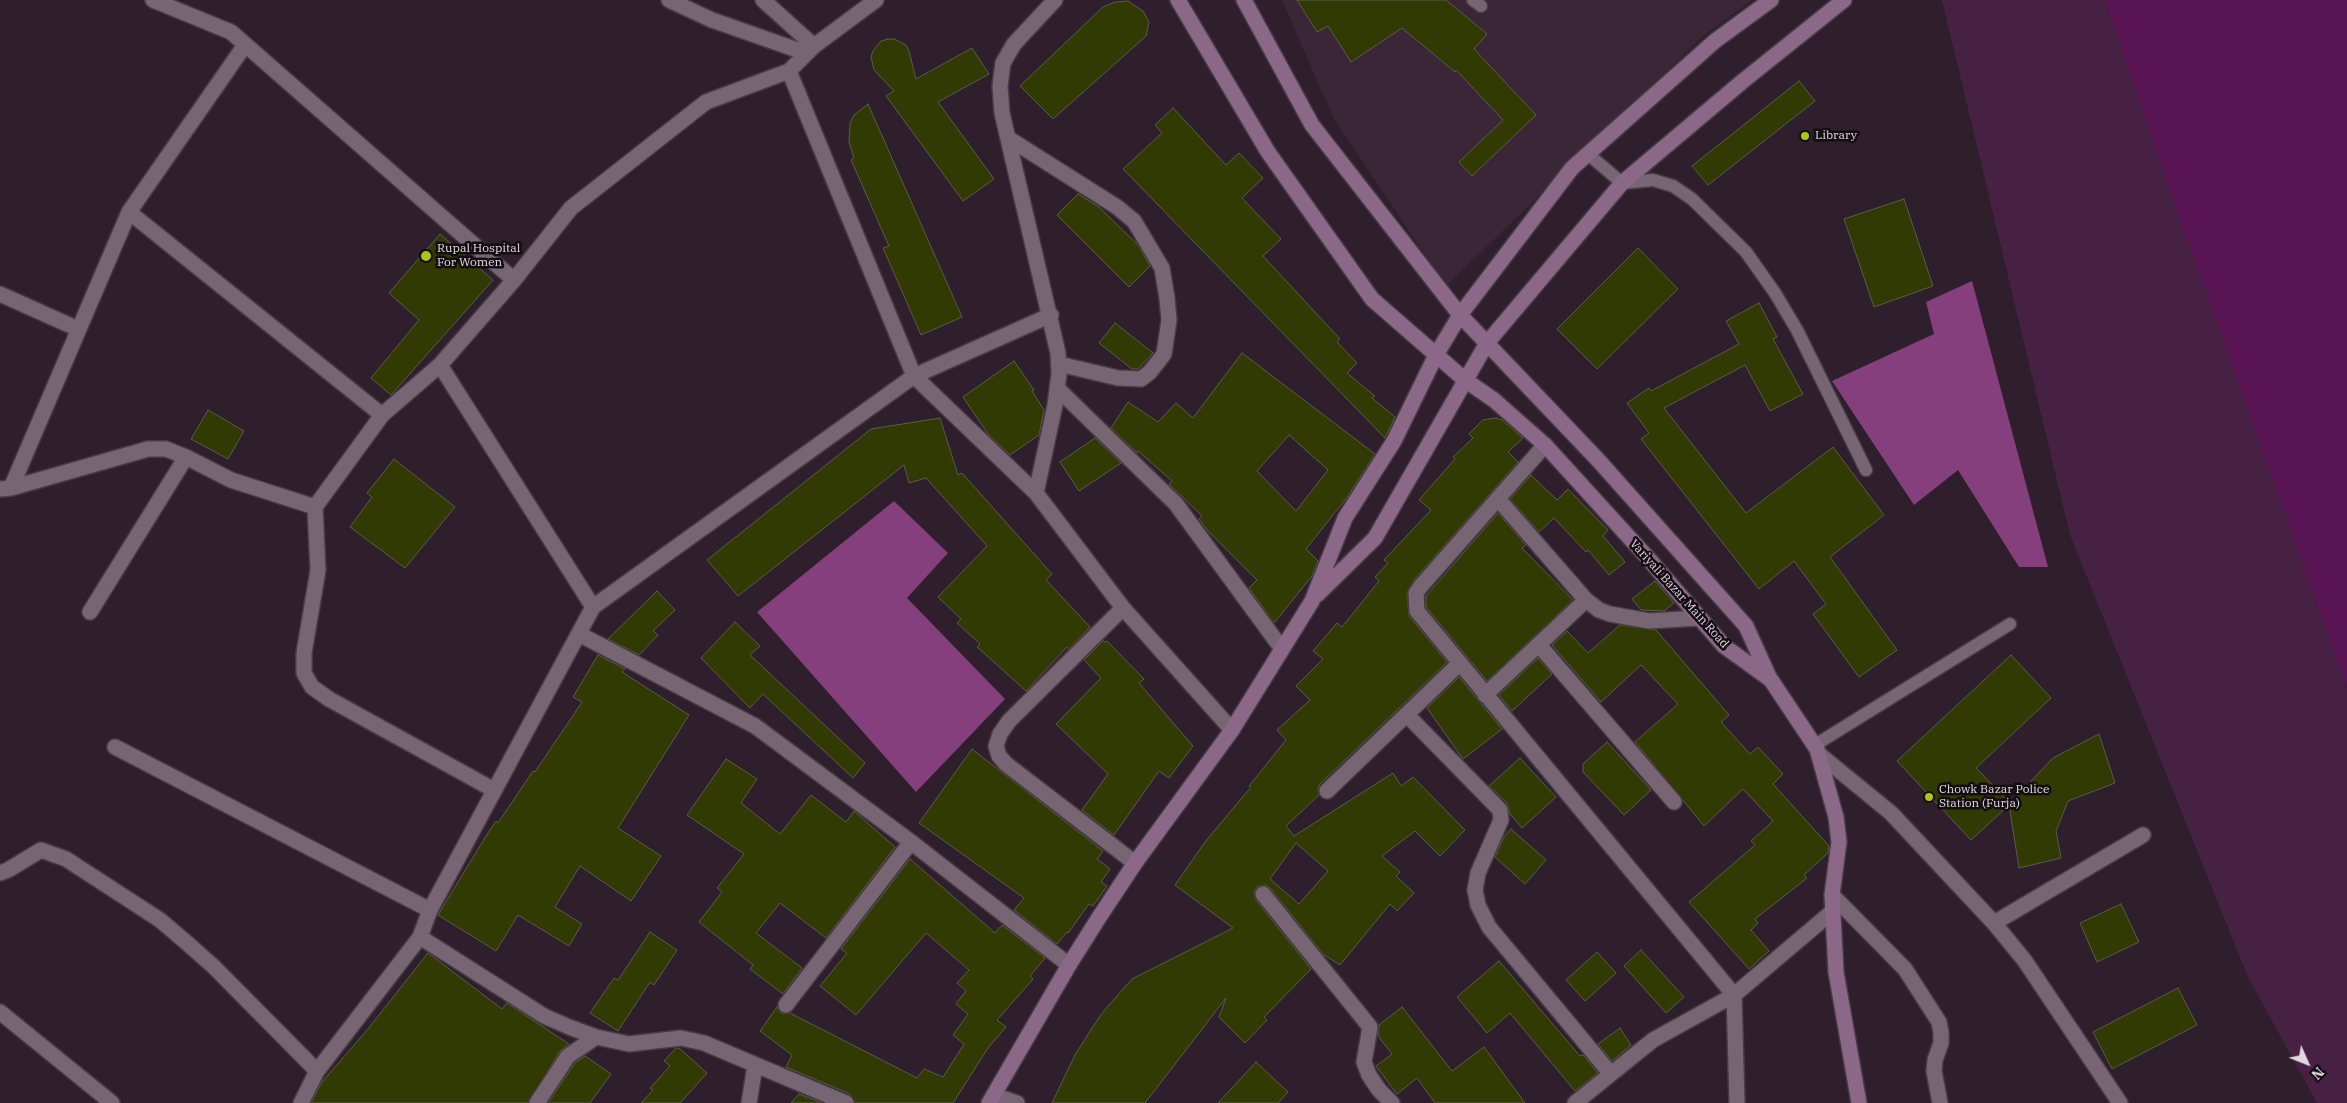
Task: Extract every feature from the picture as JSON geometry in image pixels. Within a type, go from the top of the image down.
[{"type":"main road","name":"Variyali Bazar Main Road","points":[[1178,0],[1268,152],[1372,299],[1465,380],[1494,400],[1545,445],[1648,557],[1724,646],[1771,680],[1817,750],[1836,817],[1839,842],[1832,895],[1836,972],[1859,1103]]},
{"type":"main road","points":[[1244,0],[1312,125],[1460,315],[1599,461],[1746,626],[1771,680]]},
{"type":"main road","points":[[992,1099],[1069,965],[1136,863],[1232,730],[1312,601],[1345,518],[1394,441],[1436,355],[1460,315],[1572,168],[1715,42],[1771,0]]},
{"type":"main road","points":[[1312,601],[1376,538],[1487,343],[1622,183],[1743,81],[1844,0]]},
{"type":"street","points":[[152,0],[231,32],[514,280]]},
{"type":"street","points":[[669,0],[712,20],[810,50]]},
{"type":"street","points":[[763,0],[810,50]]},
{"type":"street","points":[[494,790],[329,699],[312,687],[304,673],[304,653],[318,570],[315,507],[382,415],[440,365],[514,280],[571,208],[706,102],[789,71],[810,50],[876,0]]},
{"type":"street","points":[[1036,493],[1057,388],[1059,364],[1051,315],[1002,113],[1000,86],[1003,63],[1014,44],[1055,0]]},
{"type":"street","points":[[6,488],[129,212],[245,45]]},
{"type":"street","points":[[789,71],[914,376],[1036,493],[1124,608],[1232,730]]},
{"type":"street","points":[[1008,138],[1117,207],[1134,221],[1162,268],[1168,298],[1169,320],[1164,354],[1150,372],[1141,380],[1118,378],[1059,364]]},
{"type":"street","points":[[129,212],[382,415]]},
{"type":"street","points":[[0,294],[78,329]]},
{"type":"street","points":[[301,1103],[317,1070],[420,937],[430,910],[593,607],[914,376],[1051,315]]},
{"type":"street","points":[[440,365],[593,607]]},
{"type":"street","points":[[1057,388],[1176,504],[1282,649]]},
{"type":"street","points":[[1545,445],[1416,593],[1417,611],[1734,995],[1737,1103]]},
{"type":"street","points":[[6,488],[148,450],[166,449],[232,480],[315,507]]},
{"type":"street","points":[[90,612],[186,457]]},
{"type":"street","points":[[1498,499],[1586,600],[1599,610],[1618,616],[1649,620],[1699,618]]},
{"type":"street","points":[[1485,695],[1586,600]]},
{"type":"street","points":[[1124,608],[1009,721],[1000,734],[996,746],[999,756],[1006,764],[1136,863]]},
{"type":"street","points":[[579,634],[755,726],[911,842],[1069,965]]},
{"type":"street","points":[[1539,645],[1674,802]]},
{"type":"street","points":[[1326,791],[1460,663]]},
{"type":"street","points":[[1407,715],[1500,810],[1501,820],[1478,873],[1475,890],[1478,905],[1489,927],[1611,1074]]},
{"type":"street","points":[[115,747],[430,910]]},
{"type":"street","points":[[1817,750],[1891,814],[1994,923],[2024,961],[2117,1102]]},
{"type":"street","points":[[1994,923],[2143,835]]},
{"type":"street","points":[[786,1005],[911,842]]},
{"type":"street","points":[[0,873],[41,850],[66,859],[160,920],[213,966],[317,1070]]},
{"type":"street","points":[[1263,894],[1370,1027],[1364,1062],[1369,1075],[1379,1090],[1392,1103]]},
{"type":"street","points":[[1832,895],[1906,969],[1939,1022],[1941,1043],[1935,1060],[1934,1070],[1940,1103]]},
{"type":"street","points":[[1575,1103],[1653,1040],[1734,995],[1833,911]]},
{"type":"street","points":[[420,937],[544,1016],[596,1037],[629,1044],[681,1038],[704,1043],[846,1103]]},
{"type":"street","points":[[0,1012],[112,1103]]},
{"type":"street","points":[[537,1103],[568,1056],[596,1037]]},
{"type":"street","points":[[749,1103],[755,1066]]},
{"type":"street","points":[[992,1099],[1017,1103]]},
{"type":"lane","points":[[1588,154],[1622,183],[1653,180],[1673,186],[1692,199],[1746,252],[1775,293],[1797,330],[1866,470]]},
{"type":"lane","points":[[1817,750],[2010,624]]},
{"type":"shaded area","points":[[1282,0],[1752,0],[1703,36],[1446,286],[1334,119]]},
{"type":"shaded area","points":[[1942,0],[2105,0],[2182,225],[2347,688],[2347,1103],[2317,1103],[2248,977],[2070,535]]},
{"type":"shaded area","points":[[2105,0],[2347,0],[2347,688],[2182,225]]},
{"type":"shaded area","points":[[1972,281],[2048,567],[2019,567],[1958,470],[1914,505],[1832,381],[1934,334],[1926,302]]},
{"type":"shaded area","points":[[894,501],[948,553],[907,598],[1005,699],[916,792],[757,612]]},
{"type":"building","points":[[1297,0],[1446,0],[1487,34],[1474,49],[1536,115],[1472,176],[1459,162],[1503,120],[1456,70],[1455,72],[1402,28],[1351,62],[1328,26],[1317,32]]},
{"type":"building","points":[[1128,1],[1143,11],[1149,22],[1146,36],[1053,119],[1020,86],[1103,7],[1115,2]]},
{"type":"building","points":[[894,39],[906,45],[916,79],[972,48],[989,74],[938,102],[994,179],[963,201],[886,96],[894,91],[874,70],[871,57],[881,41]]},
{"type":"building","points":[[1799,81],[1815,101],[1708,185],[1692,166]]},
{"type":"building","points":[[868,104],[962,317],[921,335],[883,248],[889,246],[851,160],[854,158],[849,142],[850,123],[854,115]]},
{"type":"building","points":[[1173,108],[1226,165],[1239,153],[1263,178],[1242,198],[1281,239],[1263,256],[1340,339],[1337,342],[1357,363],[1347,373],[1375,396],[1372,398],[1395,417],[1385,438],[1123,169],[1162,133],[1155,125]]},
{"type":"building","points":[[1078,194],[1099,207],[1138,245],[1150,266],[1129,287],[1057,215]]},
{"type":"building","points":[[1904,199],[1933,286],[1874,307],[1844,219]]},
{"type":"building","points":[[440,234],[493,280],[391,395],[371,378],[419,320],[389,293]]},
{"type":"building","points":[[1638,248],[1678,289],[1597,369],[1557,329]]},
{"type":"building","points":[[1759,303],[1777,337],[1773,339],[1803,394],[1770,411],[1745,365],[1664,408],[1746,513],[1833,447],[1884,515],[1830,557],[1897,650],[1859,677],[1813,614],[1826,604],[1794,561],[1759,589],[1641,439],[1649,433],[1627,403],[1649,388],[1651,391],[1739,344],[1726,321]]},
{"type":"building","points":[[1115,323],[1153,353],[1138,369],[1132,369],[1099,343]]},
{"type":"building","points":[[1242,353],[1375,454],[1348,496],[1306,549],[1318,561],[1312,576],[1274,623],[1249,588],[1257,580],[1208,531],[1199,519],[1202,516],[1169,484],[1172,481],[1138,451],[1137,453],[1111,428],[1128,402],[1158,422],[1176,403],[1193,418]],"holes":[[[1289,435],[1328,470],[1296,511],[1257,471]]]},
{"type":"building","points":[[1014,361],[1034,390],[1032,391],[1044,410],[1039,435],[1010,455],[988,434],[963,397]]},
{"type":"building","points":[[208,410],[244,431],[228,459],[191,439]]},
{"type":"building","points":[[940,418],[958,475],[962,473],[1052,574],[1046,580],[1090,627],[1069,649],[1067,647],[1026,691],[977,647],[980,644],[957,623],[961,619],[938,597],[987,546],[926,478],[909,483],[904,465],[738,596],[707,560],[871,429]]},
{"type":"building","points":[[1496,418],[1502,420],[1523,438],[1508,452],[1518,462],[1414,580],[1407,593],[1409,616],[1447,662],[1320,784],[1318,789],[1319,795],[1286,826],[1294,836],[1393,773],[1401,786],[1413,777],[1465,830],[1440,856],[1415,831],[1382,856],[1400,872],[1396,876],[1414,893],[1397,911],[1390,904],[1340,965],[1324,955],[1270,888],[1266,885],[1258,886],[1254,891],[1256,900],[1311,969],[1264,1017],[1267,1020],[1245,1043],[1219,1017],[1226,998],[1145,1103],[1052,1103],[1075,1055],[1092,1028],[1103,1012],[1132,979],[1233,928],[1175,885],[1205,842],[1251,787],[1249,786],[1286,740],[1277,730],[1310,700],[1296,686],[1323,659],[1313,651],[1337,623],[1342,627],[1379,581],[1375,577],[1388,563],[1384,560],[1431,510],[1419,500],[1455,459],[1453,457],[1473,438],[1469,434],[1483,420]],"holes":[[[1296,843],[1328,871],[1299,904],[1270,879]]]},
{"type":"building","points":[[1095,438],[1121,463],[1079,491],[1060,462]]},
{"type":"building","points":[[394,459],[455,507],[405,568],[350,527],[372,497],[367,493]]},
{"type":"building","points":[[1531,475],[1557,500],[1568,489],[1608,530],[1603,536],[1625,562],[1609,575],[1588,550],[1586,552],[1554,518],[1539,532],[1510,499]]},
{"type":"building","points":[[1498,513],[1526,545],[1522,548],[1573,600],[1487,681],[1426,607],[1426,596]]},
{"type":"building","points":[[1655,581],[1674,603],[1664,611],[1641,610],[1632,599]]},
{"type":"building","points":[[657,591],[675,610],[653,631],[658,635],[639,655],[608,639]]},
{"type":"building","points":[[735,622],[760,646],[750,655],[865,763],[853,778],[763,694],[750,708],[701,658]]},
{"type":"building","points":[[1620,625],[1656,630],[1729,715],[1721,722],[1750,754],[1758,747],[1783,774],[1773,784],[1829,846],[1828,853],[1804,875],[1807,878],[1755,919],[1758,923],[1751,930],[1769,951],[1749,969],[1689,902],[1755,845],[1751,841],[1773,821],[1743,789],[1704,826],[1635,742],[1678,704],[1641,665],[1601,702],[1552,645],[1567,631],[1588,653]]},
{"type":"building","points":[[1103,641],[1107,641],[1144,679],[1139,683],[1193,746],[1169,778],[1159,771],[1114,835],[1082,810],[1108,774],[1056,724],[1101,678],[1084,660]]},
{"type":"building","points":[[598,655],[625,669],[622,672],[689,715],[618,828],[661,856],[631,901],[580,866],[555,907],[582,924],[569,946],[518,915],[496,951],[438,915],[496,821],[498,823],[533,771],[535,772],[582,702],[573,697]]},
{"type":"building","points":[[2011,655],[2051,698],[1976,768],[2010,803],[2053,758],[2099,734],[2115,783],[2068,801],[2056,831],[2061,858],[2019,868],[2009,805],[1971,840],[1897,761]]},
{"type":"building","points":[[1538,658],[1552,674],[1512,711],[1499,695]]},
{"type":"building","points":[[1459,677],[1502,729],[1463,759],[1427,708]]},
{"type":"building","points":[[1607,742],[1651,790],[1624,815],[1583,772],[1583,764]]},
{"type":"building","points":[[972,749],[1103,851],[1097,859],[1110,869],[1101,882],[1107,886],[1093,906],[1089,904],[1068,933],[1057,944],[1014,910],[1024,898],[919,823]]},
{"type":"building","points":[[1520,758],[1556,797],[1522,828],[1510,814],[1507,803],[1489,786]]},
{"type":"building","points":[[726,759],[757,779],[741,803],[780,834],[811,795],[846,822],[854,811],[895,847],[826,938],[780,903],[756,933],[802,968],[783,994],[750,969],[753,965],[699,922],[722,892],[717,888],[744,854],[687,815]]},
{"type":"building","points":[[1511,829],[1546,860],[1525,884],[1495,857],[1504,837]]},
{"type":"building","points":[[910,859],[995,933],[1002,925],[1045,958],[1030,976],[1033,979],[997,1020],[1006,1027],[988,1048],[953,1103],[855,1103],[850,1094],[786,1067],[792,1055],[760,1031],[777,1007],[781,1013],[790,1013],[917,1078],[924,1069],[943,1077],[964,1044],[953,1035],[968,1014],[956,1004],[966,991],[957,983],[969,970],[926,933],[856,1015],[820,986],[847,953],[841,949]]},
{"type":"building","points":[[2121,904],[2139,942],[2097,962],[2080,923]]},
{"type":"building","points":[[650,932],[677,950],[654,985],[650,982],[618,1031],[590,1013],[614,978],[618,980]]},
{"type":"building","points":[[1641,950],[1684,997],[1666,1013],[1624,966]]},
{"type":"building","points":[[1597,952],[1616,973],[1585,1001],[1566,980]]},
{"type":"building","points":[[428,953],[502,1009],[507,1003],[569,1044],[560,1051],[528,1103],[311,1103],[322,1082],[368,1029]]},
{"type":"building","points":[[1499,961],[1580,1056],[1583,1055],[1598,1073],[1575,1091],[1510,1013],[1487,1033],[1457,997]]},
{"type":"building","points":[[2178,988],[2197,1025],[2112,1069],[2093,1032]]},
{"type":"building","points":[[1402,1007],[1452,1071],[1484,1047],[1525,1103],[1435,1103],[1417,1078],[1397,1094],[1376,1066],[1392,1054],[1378,1036],[1379,1025]]},
{"type":"building","points":[[1620,1028],[1631,1045],[1612,1061],[1598,1044]]},
{"type":"building","points":[[676,1048],[679,1048],[707,1073],[680,1103],[641,1103],[653,1090],[650,1088],[670,1066],[664,1061]]},
{"type":"building","points":[[585,1056],[611,1074],[590,1103],[548,1103],[575,1063]]},
{"type":"building","points":[[1256,1062],[1288,1092],[1278,1103],[1218,1103]]},
{"type":"building","points":[[799,1094],[822,1103],[791,1103]]},
{"type":"place","name":"Library","points":[[1805,136]]},
{"type":"place","name":"Rupal Hospital For Women","points":[[426,256]]},
{"type":"place","name":"Chowk Bazar Police Station (Furja)","points":[[1929,797]]}]
